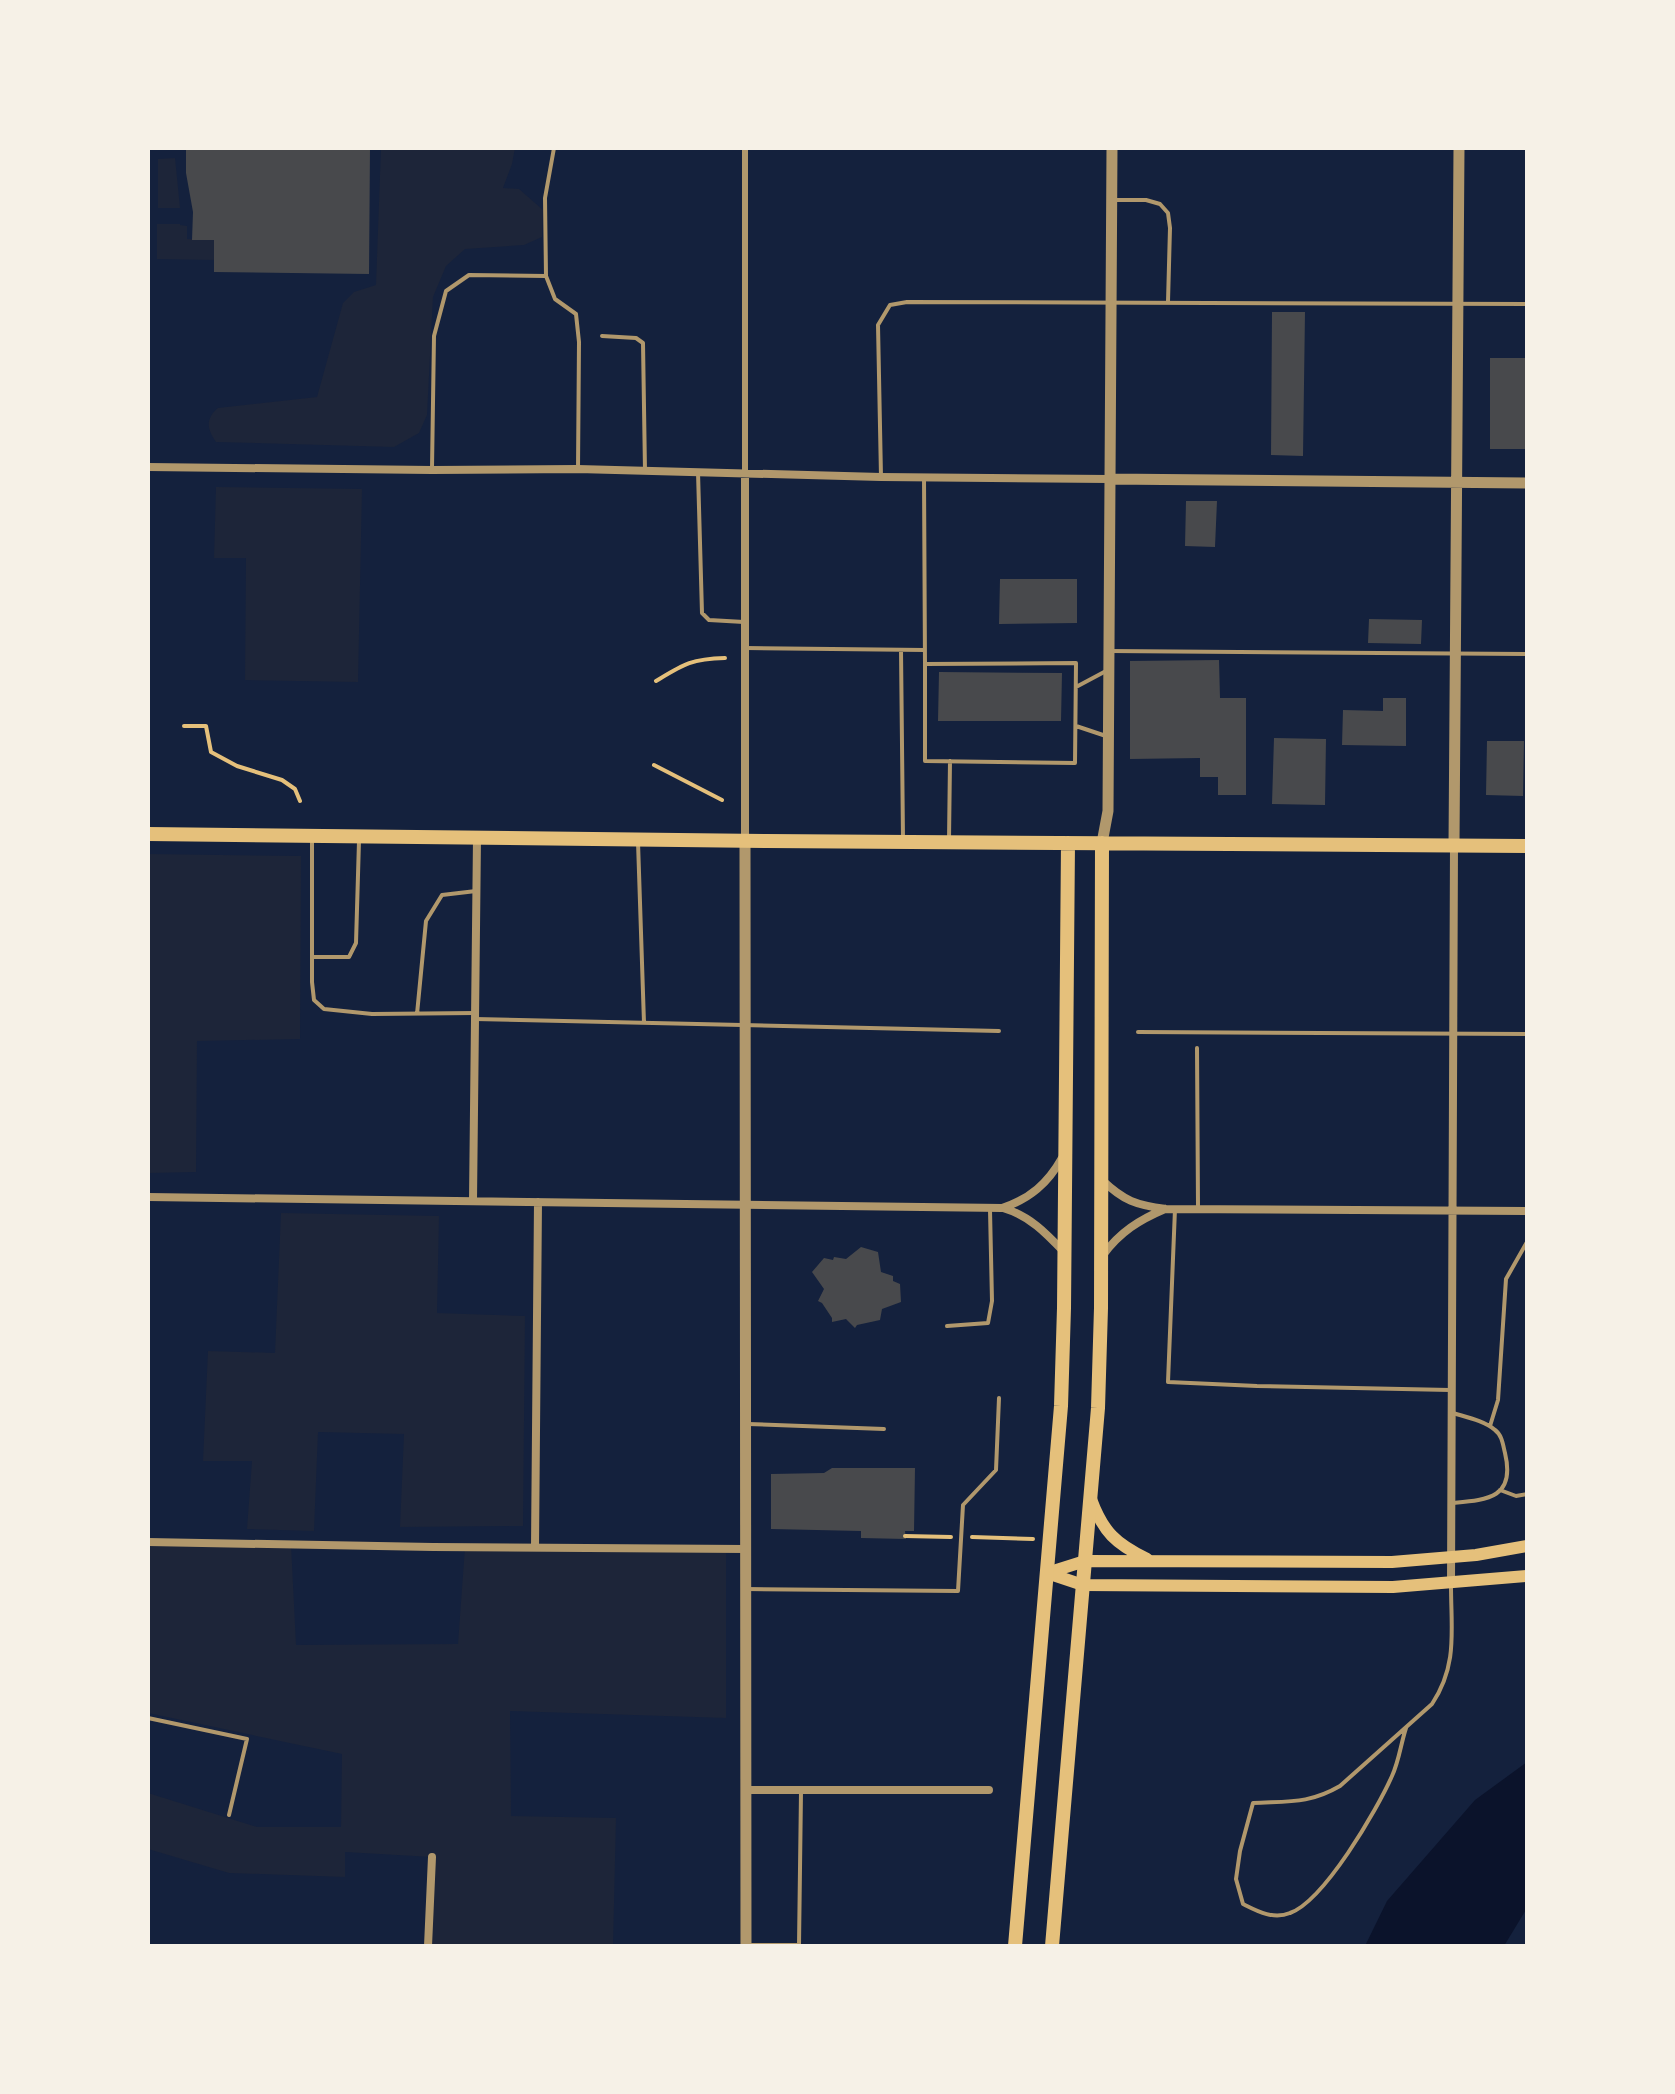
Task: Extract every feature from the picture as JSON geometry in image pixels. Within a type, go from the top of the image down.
[{"type":"main road","points":[[148,834],[1527,846]]},
{"type":"main road","points":[[1015,1946],[1061,1406],[1068,843]]},
{"type":"main road","points":[[1052,1946],[1099,1392],[1102,843]]},
{"type":"main road","points":[[1090,1498],[1097,1516],[1111,1536],[1120,1545],[1150,1561]]},
{"type":"main road","points":[[1047,1573],[1085,1561],[1392,1562],[1451,1558],[1527,1546]]},
{"type":"main road","points":[[1047,1573],[1083,1585],[1353,1587],[1527,1576]]},
{"type":"street","points":[[745,148],[746,1946]]},
{"type":"street","points":[[1102,843],[1108,811],[1112,148]]},
{"type":"street","points":[[1451,1583],[1459,148]]},
{"type":"street","points":[[148,467],[578,469],[881,477],[1527,483]]},
{"type":"street","points":[[473,1201],[477,838]]},
{"type":"street","points":[[1002,1208],[1037,1190],[1048,1180],[1065,1154]]},
{"type":"street","points":[[1102,1180],[1131,1203],[1170,1209],[1527,1211]]},
{"type":"street","points":[[148,1197],[990,1207],[1002,1208],[1028,1219],[1065,1253]]},
{"type":"street","points":[[535,1547],[538,1202]]},
{"type":"street","points":[[1101,1258],[1112,1242],[1133,1224],[1170,1209]]},
{"type":"street","points":[[148,1542],[746,1549]]},
{"type":"street","points":[[746,1790],[989,1790]]},
{"type":"street","points":[[428,1946],[432,1857]]},
{"type":"lane","points":[[554,148],[545,198],[546,276],[555,299],[576,314],[579,342],[578,469]]},
{"type":"lane","points":[[1111,200],[1146,200],[1160,204],[1168,213],[1168,302]]},
{"type":"lane","points":[[432,470],[434,336],[446,291],[469,275],[546,276]]},
{"type":"lane","points":[[881,477],[878,325],[890,305],[907,302],[1527,304]]},
{"type":"lane","points":[[602,336],[636,338],[643,343],[645,471]]},
{"type":"lane","points":[[698,472],[702,613],[709,620],[744,622]]},
{"type":"lane","points":[[924,477],[925,761],[1075,763],[1076,663],[925,664]]},
{"type":"lane","points":[[744,648],[925,650]]},
{"type":"lane","points":[[901,650],[903,842]]},
{"type":"lane","points":[[1109,651],[1527,654]]},
{"type":"lane","points":[[1076,687],[1108,670]]},
{"type":"lane","points":[[1075,725],[1108,737]]},
{"type":"lane","points":[[949,842],[950,761]]},
{"type":"lane","points":[[312,836],[314,1000],[324,1009],[372,1014],[644,1023],[999,1031]]},
{"type":"lane","points":[[312,957],[349,957],[356,943],[359,837]]},
{"type":"lane","points":[[638,840],[644,1023]]},
{"type":"lane","points":[[417,1014],[426,921],[442,895],[477,891]]},
{"type":"lane","points":[[1138,1032],[1527,1034]]},
{"type":"lane","points":[[1197,1048],[1198,1209]]},
{"type":"lane","points":[[947,1326],[988,1323],[992,1301],[990,1207]]},
{"type":"lane","points":[[1170,1209],[1168,1382],[1452,1390]]},
{"type":"lane","points":[[1490,1426],[1498,1400],[1506,1279],[1527,1242]]},
{"type":"lane","points":[[746,1589],[958,1591],[963,1505],[996,1470],[999,1398]]},
{"type":"lane","points":[[1452,1413],[1497,1431],[1502,1439],[1506,1460],[1505,1478],[1500,1490],[1486,1500],[1452,1503]]},
{"type":"lane","points":[[746,1424],[884,1429]]},
{"type":"lane","points":[[1500,1490],[1516,1496],[1527,1494]]},
{"type":"lane","points":[[1406,1728],[1394,1772],[1374,1813],[1348,1853],[1307,1904],[1287,1915],[1264,1915],[1243,1904],[1236,1879],[1253,1803],[1303,1801],[1323,1796],[1340,1786],[1432,1704],[1449,1672],[1451,1583]]},
{"type":"lane","points":[[148,1718],[247,1739],[229,1815]]},
{"type":"lane","points":[[746,1946],[799,1945],[801,1790]]},
{"type":"path","points":[[656,681],[700,658],[725,658]]},
{"type":"path","points":[[184,726],[206,726],[211,752],[237,766],[282,780],[295,789],[300,801]]},
{"type":"path","points":[[654,765],[722,800]]},
{"type":"shaded area","points":[[381,148],[515,148],[503,188],[519,189],[543,210],[542,237],[524,245],[465,249],[446,266],[433,297],[427,415],[419,433],[394,447],[216,442],[209,424],[218,408],[317,397],[343,303],[354,292],[376,285]]},
{"type":"shaded area","points":[[175,158],[180,208],[158,208],[158,159]]},
{"type":"shaded area","points":[[157,224],[187,226],[187,239],[214,240],[214,260],[157,259]]},
{"type":"shaded area","points":[[216,487],[362,489],[358,682],[245,680],[246,558],[214,558]]},
{"type":"shaded area","points":[[148,854],[301,856],[300,1039],[197,1041],[196,1172],[148,1173]]},
{"type":"shaded area","points":[[281,1213],[439,1216],[437,1313],[525,1316],[523,1526],[400,1527],[404,1434],[318,1432],[314,1531],[247,1529],[252,1461],[203,1461],[208,1351],[275,1353]]},
{"type":"shaded area","points":[[148,1542],[291,1544],[296,1645],[458,1644],[465,1547],[726,1549],[726,1718],[510,1711],[511,1816],[616,1818],[613,1946],[428,1946],[432,1857],[345,1852],[345,1877],[229,1873],[148,1849],[148,1793],[257,1827],[341,1827],[342,1754],[148,1713]]},
{"type":"shaded area","points":[[1527,1762],[1527,1908],[1504,1946],[1365,1946],[1387,1901],[1475,1800]]},
{"type":"building","points":[[186,148],[370,148],[369,274],[214,272],[214,240],[192,240],[193,212],[186,173]]},
{"type":"building","points":[[1272,312],[1305,312],[1303,456],[1271,455]]},
{"type":"building","points":[[1490,358],[1527,358],[1527,449],[1490,449]]},
{"type":"building","points":[[1186,501],[1217,501],[1215,547],[1185,546]]},
{"type":"building","points":[[1000,579],[1077,579],[1077,623],[999,624]]},
{"type":"building","points":[[1369,619],[1422,620],[1421,644],[1368,643]]},
{"type":"building","points":[[1219,660],[1220,698],[1246,698],[1246,795],[1218,795],[1218,777],[1200,777],[1200,758],[1130,759],[1130,661]]},
{"type":"building","points":[[939,672],[1062,673],[1061,721],[938,721]]},
{"type":"building","points":[[1383,698],[1406,698],[1406,746],[1342,745],[1343,710],[1383,711]]},
{"type":"building","points":[[1274,738],[1326,739],[1325,805],[1272,804]]},
{"type":"building","points":[[1487,741],[1524,741],[1523,796],[1486,795]]},
{"type":"building","points":[[861,1247],[878,1252],[881,1272],[893,1276],[893,1281],[900,1284],[901,1302],[882,1309],[880,1320],[855,1328],[846,1319],[832,1322],[818,1301],[824,1289],[812,1272],[824,1258],[846,1259]]},
{"type":"building","points":[[832,1468],[915,1468],[914,1531],[905,1531],[906,1539],[861,1538],[861,1531],[771,1529],[771,1474],[824,1473]]}]
